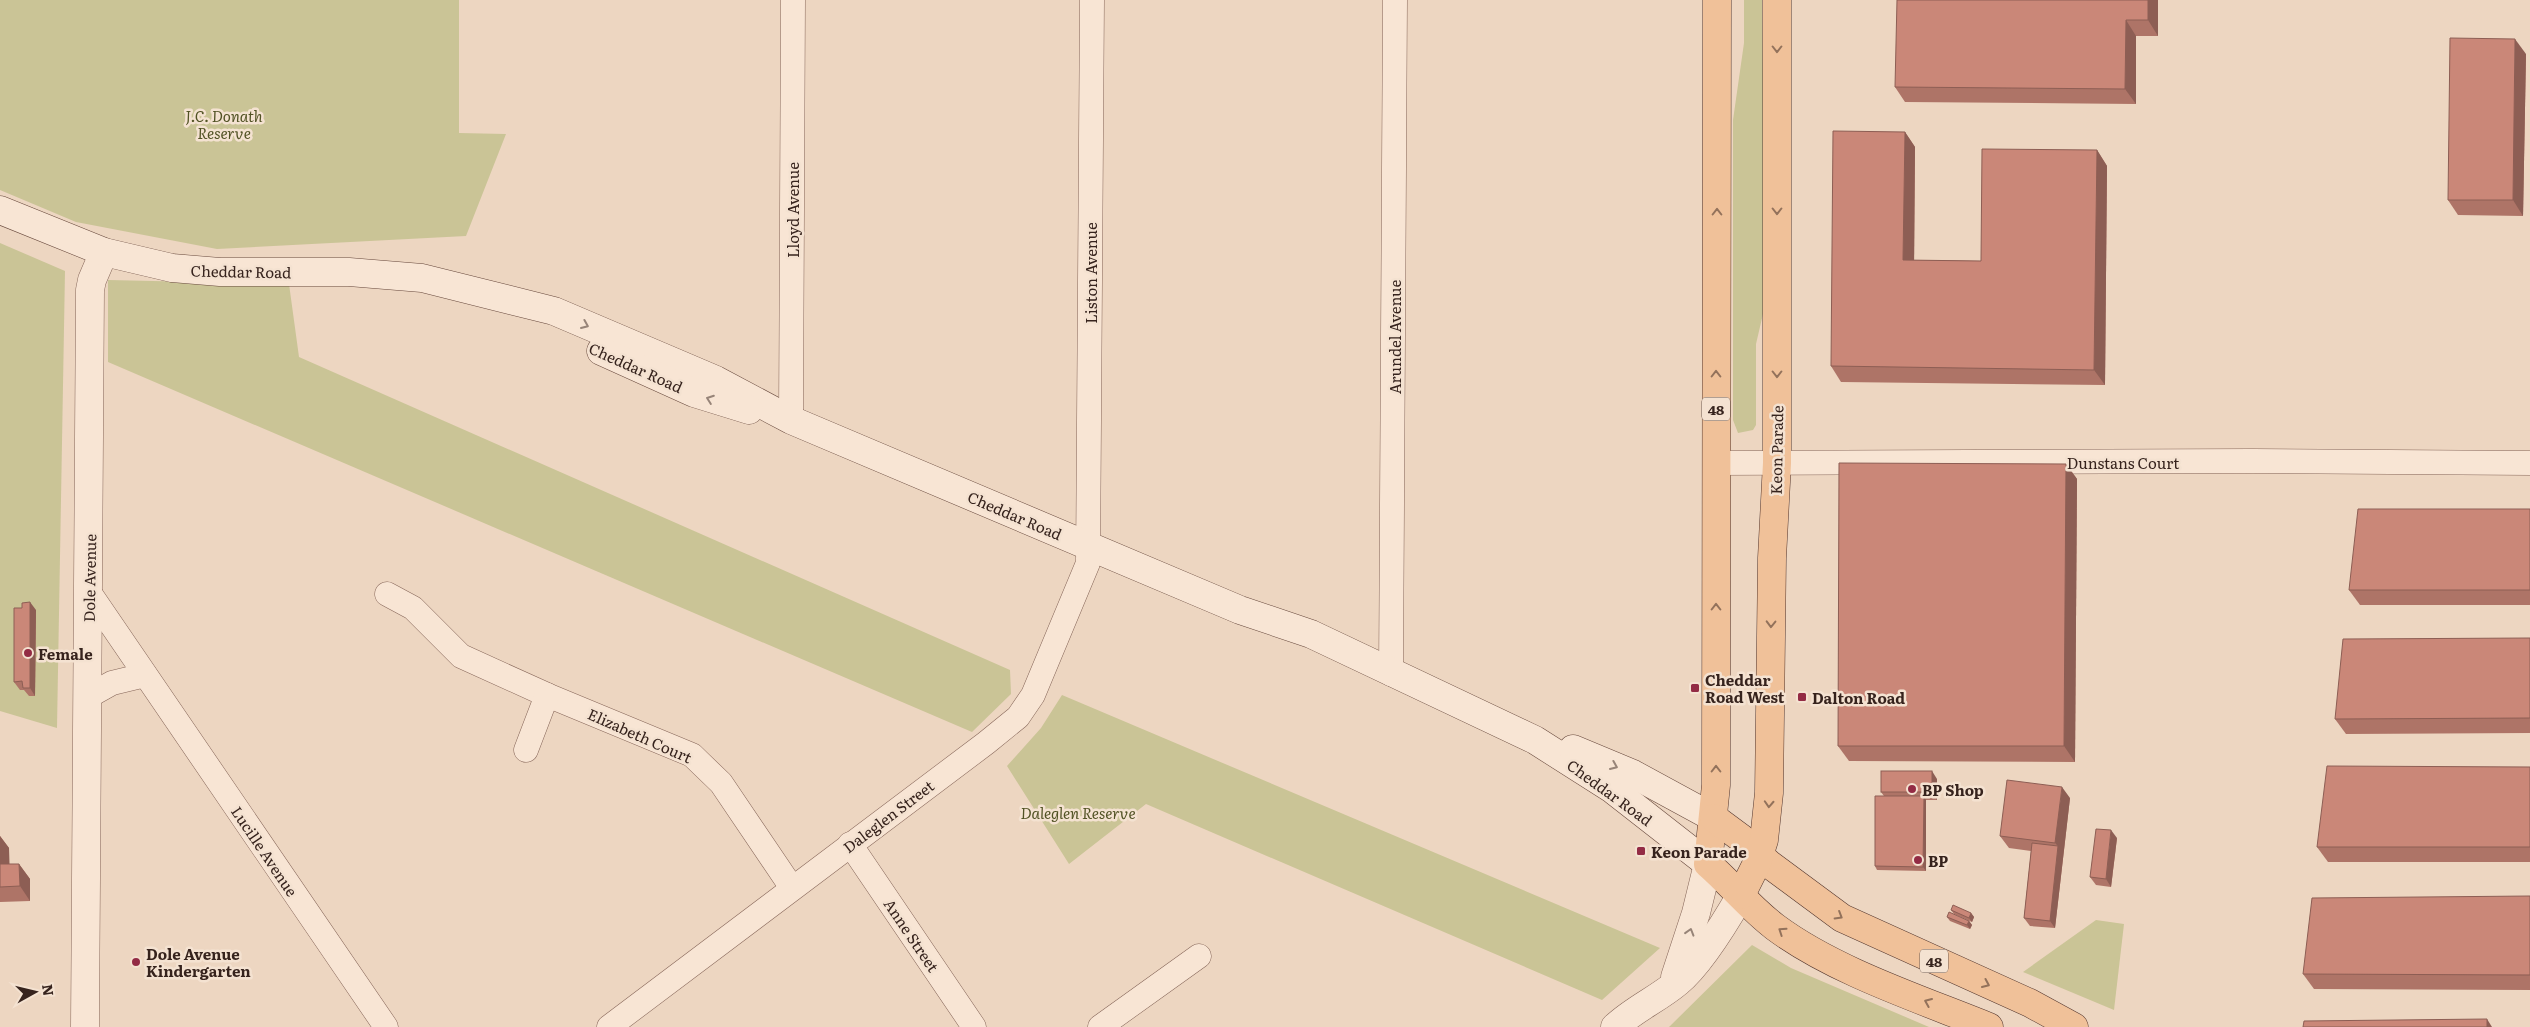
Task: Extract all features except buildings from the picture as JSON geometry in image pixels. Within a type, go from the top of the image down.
[{"type":"main road","name":"48","points":[[1708,864],[1714,818],[1717,0]]},
{"type":"main road","name":"Keon Parade","points":[[1741,895],[1759,855],[1769,805],[1772,558],[1777,463],[1777,0]]},
{"type":"main road","name":"Cheddar Road","points":[[0,210],[104,252],[172,268],[220,272],[349,272],[422,278],[489,293],[554,311],[716,380],[791,420],[1240,610],[1305,649],[1351,666],[1391,674],[1535,740],[1612,789],[1708,864]]},
{"type":"main road","name":"Dole Avenue","points":[[85,1027],[90,290],[92,280],[104,252]]},
{"type":"main road","name":"Cheddar Road","points":[[1535,740],[1579,751],[1624,770],[1714,818]]},
{"type":"main road","points":[[1714,818],[1759,855]]},
{"type":"main road","name":"48","points":[[1759,855],[1842,918],[2030,1003],[2074,1027]]},
{"type":"main road","points":[[1664,992],[1682,960],[1708,864],[1776,928],[1815,951],[1874,980],[1989,1027]]},
{"type":"main road","points":[[1615,1027],[1683,978],[1694,965],[1741,895]]},
{"type":"street","name":"Lloyd Avenue","points":[[791,420],[793,0]]},
{"type":"street","name":"Liston Avenue","points":[[1088,547],[1092,0]]},
{"type":"street","name":"Arundel Avenue","points":[[1391,674],[1395,0]]},
{"type":"street","name":"Dunstans Court","points":[[1716,463],[2253,461],[2530,464]]},
{"type":"street","name":"Daleglen Street","points":[[609,1027],[1018,718],[1033,694],[1086,569],[1088,547]]},
{"type":"street","name":"Lucille Avenue","points":[[89,592],[386,1027]]},
{"type":"street","name":"Elizabeth Court","points":[[387,594],[413,608],[461,656],[547,696],[692,755],[721,783],[792,888]]},
{"type":"street","points":[[87,697],[112,683],[145,675]]},
{"type":"street","points":[[526,750],[547,696]]},
{"type":"street","name":"Anne Street","points":[[850,844],[974,1027]]},
{"type":"street","points":[[1100,1027],[1199,956]]},
{"type":"green space","name":"J.C. Donath Reserve","points":[[0,0],[459,0],[459,133],[506,134],[466,236],[217,249],[76,222],[0,190]]},
{"type":"green space","points":[[1744,0],[1762,0],[1766,301],[1756,344],[1756,425],[1753,430],[1738,433],[1733,420],[1733,120],[1744,43]]},
{"type":"green space","points":[[0,243],[65,271],[57,728],[0,711]]},
{"type":"green space","points":[[108,280],[289,284],[299,357],[1010,670],[1011,694],[972,732],[108,362]]},
{"type":"green space","name":"Daleglen Reserve","points":[[1062,695],[1660,948],[1602,1000],[1146,804],[1069,864],[1007,766],[1041,728]]},
{"type":"green space","points":[[2096,920],[2124,924],[2114,1010],[2023,972]]},
{"type":"green space","points":[[1752,945],[1791,968],[1929,1027],[1669,1027]]},
{"type":"place","name":"Female","points":[[28,653]]},
{"type":"place","name":"Cheddar Road West","points":[[1695,688]]},
{"type":"place","name":"Dalton Road","points":[[1802,697]]},
{"type":"place","name":"BP Shop","points":[[1912,789]]},
{"type":"place","name":"Keon Parade","points":[[1641,851]]},
{"type":"place","name":"BP","points":[[1918,860]]},
{"type":"place","name":"Dole Avenue Kindergarten","points":[[136,962]]}]
